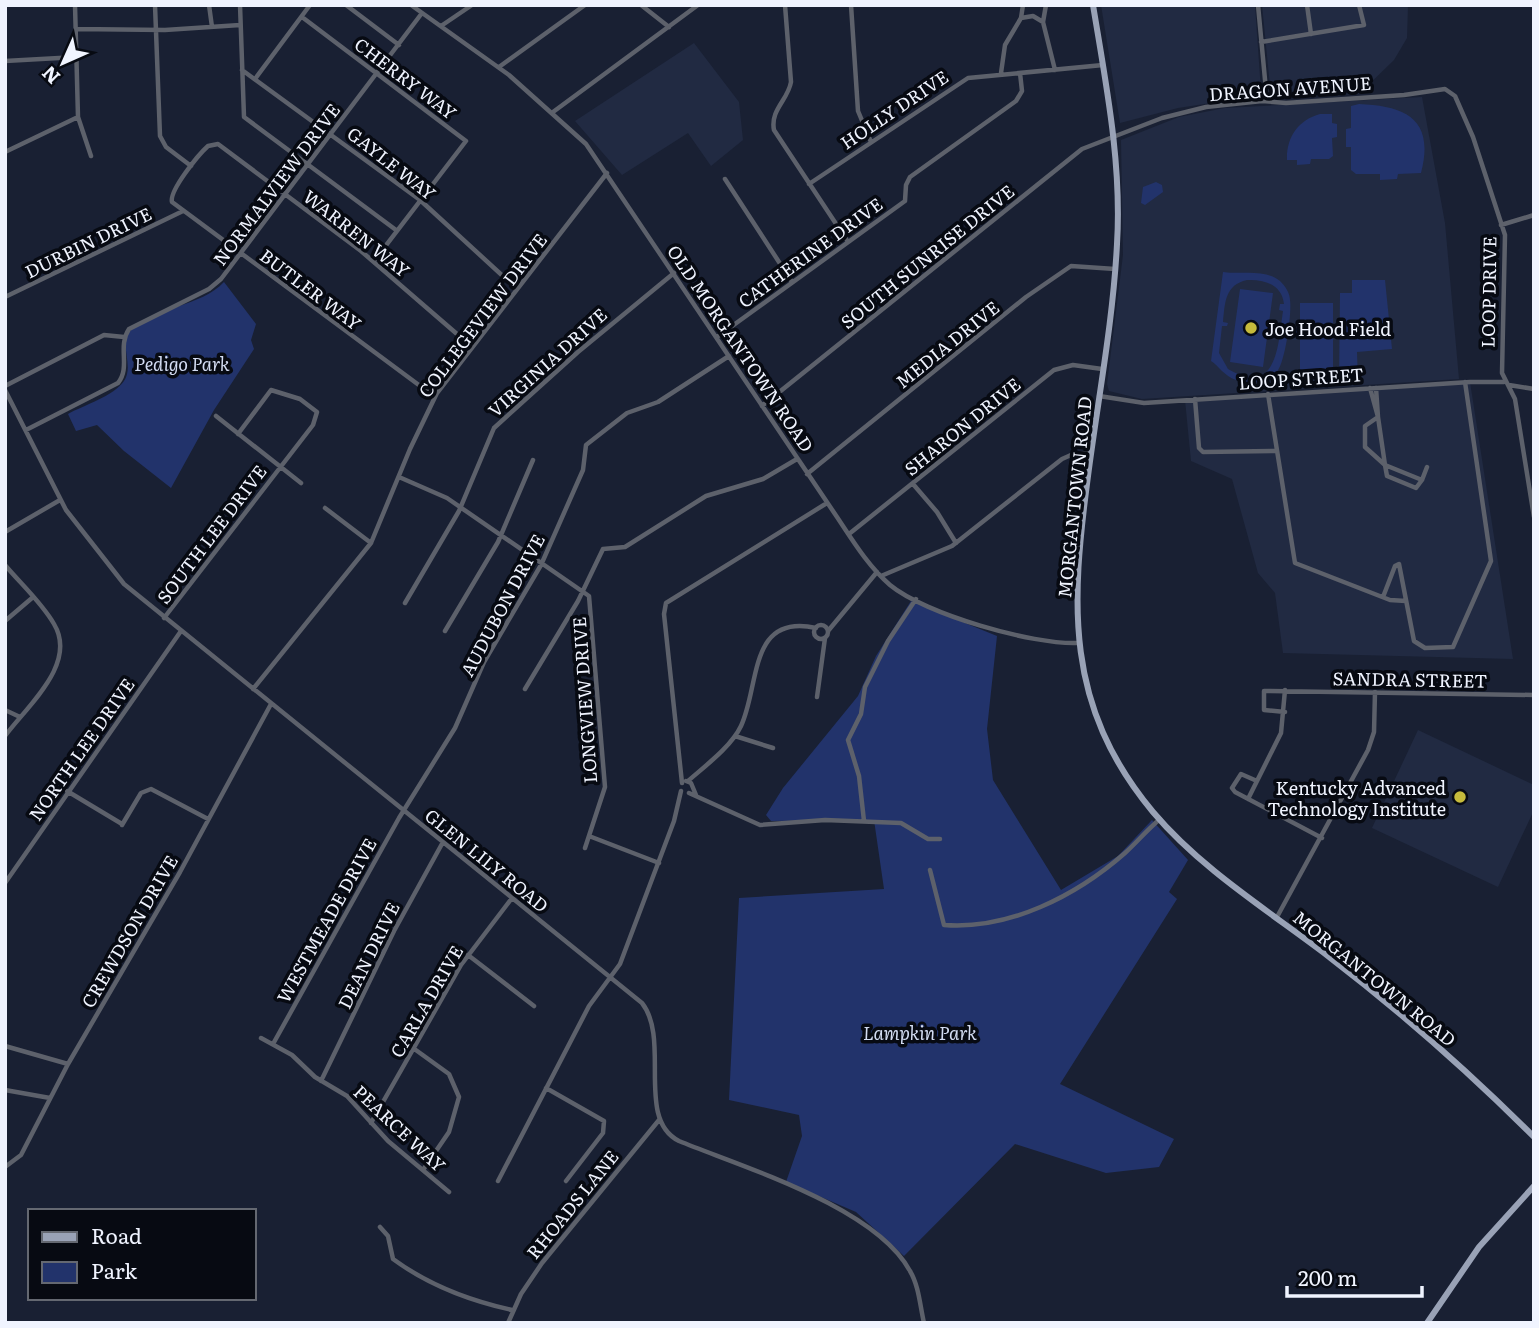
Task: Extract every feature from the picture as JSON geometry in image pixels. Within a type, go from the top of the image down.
[{"type":"main road","name":"MORGANTOWN ROAD","points":[[1093,5],[1113,135],[1118,199],[1115,269],[1076,578],[1078,643],[1090,694],[1110,745],[1128,778],[1160,819],[1196,854],[1421,1030],[1534,1137]]},
{"type":"main road","points":[[1427,1323],[1471,1258],[1534,1186]]},
{"type":"street","points":[[75,5],[78,117],[91,156]]},
{"type":"street","points":[[155,5],[160,136],[166,147],[191,166],[170,194],[171,201],[183,211]]},
{"type":"street","points":[[209,5],[212,27]]},
{"type":"street","points":[[240,5],[244,117],[396,230]]},
{"type":"street","points":[[255,79],[310,5]]},
{"type":"street","points":[[346,5],[398,45]]},
{"type":"street","name":"OLD MORGANTOWN ROAD","points":[[411,5],[499,67],[586,144],[807,474],[879,574],[897,590],[969,621],[1048,643],[1078,643]]},
{"type":"street","points":[[441,26],[472,5]]},
{"type":"street","points":[[499,67],[585,5]]},
{"type":"street","points":[[641,5],[669,27]]},
{"type":"street","points":[[553,112],[698,5]]},
{"type":"street","points":[[785,5],[791,82],[774,115],[773,125],[848,242]]},
{"type":"street","points":[[851,5],[858,111],[871,142]]},
{"type":"street","points":[[1001,73],[1006,40],[1021,18],[1023,5]]},
{"type":"street","points":[[1046,5],[1043,22],[1055,70]]},
{"type":"street","points":[[1258,5],[1267,100]]},
{"type":"street","points":[[1307,5],[1311,34]]},
{"type":"street","points":[[1261,42],[1364,25],[1359,5]]},
{"type":"street","name":"NORMALVIEW DRIVE","points":[[5,388],[104,335],[124,337],[132,327],[214,286],[241,255],[422,13]]},
{"type":"street","points":[[1021,18],[1032,16],[1043,22]]},
{"type":"street","name":"CHERRY WAY","points":[[302,17],[466,141],[420,200]]},
{"type":"street","points":[[76,29],[156,30],[240,25]]},
{"type":"street","points":[[5,61],[77,57]]},
{"type":"street","name":"HOLLY DRIVE","points":[[809,184],[961,80],[1001,73],[1103,65]]},
{"type":"street","name":"GAYLE WAY","points":[[242,70],[420,200],[517,289]]},
{"type":"street","name":"CATHERINE DRIVE","points":[[717,337],[905,201],[905,185],[910,177],[1016,101],[1022,91],[1020,73]]},
{"type":"street","name":"LOOP DRIVE","points":[[1390,96],[1441,89],[1452,94],[1475,143],[1502,225],[1505,248],[1502,288],[1505,309],[1501,350],[1506,384],[1515,399],[1534,517]]},
{"type":"street","name":"DRAGON AVENUE","points":[[1113,135],[1193,109],[1267,100],[1286,103],[1390,96]]},
{"type":"street","points":[[5,152],[78,117]]},
{"type":"street","name":"SOUTH SUNRISE DRIVE","points":[[762,406],[1082,149],[1113,135]]},
{"type":"street","name":"WARREN WAY","points":[[191,166],[205,148],[216,143],[374,261],[472,346]]},
{"type":"street","name":"COLLEGEVIEW DRIVE","points":[[253,690],[371,543],[435,397],[607,173]]},
{"type":"street","points":[[725,179],[792,282]]},
{"type":"street","points":[[374,261],[420,200]]},
{"type":"street","name":"BUTLER WAY","points":[[183,211],[435,397]]},
{"type":"street","name":"DURBIN DRIVE","points":[[5,297],[183,211]]},
{"type":"street","points":[[1502,225],[1534,215]]},
{"type":"street","name":"MEDIA DRIVE","points":[[807,474],[1026,297],[1071,266],[1115,269]]},
{"type":"street","name":"VIRGINIA DRIVE","points":[[405,603],[460,507],[496,425],[578,352],[674,273]]},
{"type":"street","points":[[26,430],[118,383],[124,370],[124,337]]},
{"type":"street","name":"AUDUBON DRIVE","points":[[403,810],[455,728],[484,662],[542,563],[583,470],[588,442],[627,413],[662,400],[729,356]]},
{"type":"street","name":"SHARON DRIVE","points":[[849,534],[1054,370],[1073,365],[1102,369]]},
{"type":"street","name":"LOOP STREET","points":[[1099,396],[1144,403],[1497,380],[1534,388]]},
{"type":"street","points":[[1383,597],[1395,566],[1399,564],[1416,643],[1425,648],[1453,647],[1491,561],[1465,382]]},
{"type":"street","name":"GLEN LILY ROAD","points":[[5,388],[60,500],[79,530],[113,572],[164,618],[642,1003],[651,1017],[659,1120]]},
{"type":"street","points":[[1373,388],[1387,476],[1418,487],[1427,467]]},
{"type":"street","name":"SOUTH LEE DRIVE","points":[[164,618],[316,421],[318,414],[313,407],[295,397],[271,390],[238,434]]},
{"type":"street","points":[[1268,394],[1295,563],[1383,597],[1406,601]]},
{"type":"street","points":[[1195,399],[1199,448],[1203,452],[1276,451]]},
{"type":"street","points":[[216,416],[300,483]]},
{"type":"street","points":[[1378,418],[1365,426],[1365,447],[1385,465],[1422,480]]},
{"type":"street","points":[[819,637],[879,574],[956,543],[1065,457],[1091,453]]},
{"type":"street","points":[[1377,459],[1383,455]]},
{"type":"street","points":[[525,689],[583,591],[603,549],[625,547],[706,496],[764,479],[797,459]]},
{"type":"street","points":[[444,631],[501,534],[533,460]]},
{"type":"street","points":[[399,477],[442,495],[583,591]]},
{"type":"street","points":[[913,484],[937,512],[956,543]]},
{"type":"street","points":[[5,532],[60,500]]},
{"type":"street","points":[[827,503],[666,604],[664,614],[680,774],[687,787],[697,796],[756,824],[783,825],[825,820],[901,823],[928,839],[940,839]]},
{"type":"street","points":[[325,508],[371,543]]},
{"type":"street","points":[[5,565],[56,626],[61,650],[53,672],[5,736]]},
{"type":"street","name":"LONGVIEW DRIVE","points":[[583,591],[589,596],[591,607],[605,782],[603,796],[585,848]]},
{"type":"street","points":[[5,621],[33,597]]},
{"type":"street","points":[[864,821],[859,776],[848,740],[861,714],[865,687],[888,641],[916,599]]},
{"type":"street","points":[[806,626],[819,637]]},
{"type":"street","points":[[498,1181],[589,1006],[620,964],[687,787],[735,736],[744,718],[763,647],[788,627],[827,629]]},
{"type":"street","points":[[816,628],[821,653],[817,697]]},
{"type":"street","name":"NORTH LEE DRIVE","points":[[5,883],[181,631]]},
{"type":"street","points":[[1248,799],[1281,733],[1285,712],[1286,690],[1266,690],[1263,693],[1264,710],[1285,712]]},
{"type":"street","name":"SANDRA STREET","points":[[1286,690],[1534,695]]},
{"type":"street","points":[[1277,917],[1371,744],[1375,692]]},
{"type":"street","name":"CREWDSON DRIVE","points":[[5,1167],[21,1155],[68,1064],[271,704]]},
{"type":"street","points":[[5,710],[20,717]]},
{"type":"street","points":[[735,736],[772,748]]},
{"type":"street","points":[[1257,781],[1243,773],[1232,785],[1235,792],[1322,838]]},
{"type":"street","points":[[67,791],[122,825],[141,793],[151,789],[208,819]]},
{"type":"street","name":"WESTMEADE DRIVE","points":[[273,1044],[403,810]]},
{"type":"street","points":[[930,870],[944,925],[972,926],[1003,922],[1036,910],[1104,870],[1160,819]]},
{"type":"street","points":[[589,836],[659,863]]},
{"type":"street","name":"DEAN DRIVE","points":[[321,1081],[394,931],[443,842]]},
{"type":"street","name":"CARLA DRIVE","points":[[371,1123],[467,955],[512,898]]},
{"type":"street","points":[[467,955],[534,1006]]},
{"type":"street","name":"PEARCE WAY","points":[[261,1038],[295,1057],[321,1081],[347,1096],[371,1123],[449,1192]]},
{"type":"street","points":[[5,1046],[68,1064]]},
{"type":"street","points":[[413,1048],[449,1074],[459,1097],[449,1132],[423,1171]]},
{"type":"street","points":[[546,1088],[604,1121],[603,1133],[566,1181]]},
{"type":"street","points":[[5,1090],[50,1098]]},
{"type":"street","points":[[659,1120],[672,1138],[829,1203],[858,1218],[910,1271],[923,1323]]},
{"type":"street","name":"RHOADS LANE","points":[[509,1323],[512,1310],[545,1257],[659,1120]]},
{"type":"street","points":[[380,1227],[388,1236],[393,1259],[411,1272],[481,1303],[512,1310]]},
{"type":"shaded area","points":[[1101,5],[1255,5],[1261,91],[1257,96],[1178,108],[1120,123]]},
{"type":"shaded area","points":[[1262,5],[1408,5],[1407,38],[1394,60],[1359,94],[1276,98],[1271,96]]},
{"type":"shaded area","points":[[694,43],[739,102],[743,140],[711,166],[688,133],[622,175],[575,121]]},
{"type":"shaded area","points":[[1422,97],[1445,223],[1459,379],[1142,399],[1109,391],[1107,384],[1123,255],[1121,140],[1179,117],[1225,108]]},
{"type":"shaded area","points":[[1470,382],[1513,659],[1283,653],[1275,593],[1258,573],[1232,479],[1191,461],[1185,400]]},
{"type":"shaded area","name":"Kentucky Advanced Technology Institute","points":[[1418,730],[1534,785],[1534,810],[1498,887],[1372,828]]},
{"type":"green space","points":[[1359,104],[1390,108],[1413,119],[1424,140],[1421,173],[1398,174],[1397,179],[1380,180],[1380,174],[1356,174],[1351,170],[1351,147],[1346,147],[1346,129],[1351,128],[1351,106]]},
{"type":"green space","points":[[1320,114],[1332,114],[1332,123],[1337,124],[1337,137],[1332,138],[1333,156],[1329,159],[1311,159],[1310,164],[1297,165],[1297,160],[1287,160],[1289,144],[1295,131],[1305,121]]},
{"type":"green space","points":[[1156,182],[1162,185],[1163,192],[1145,205],[1141,203],[1143,187]]},
{"type":"green space","points":[[1223,272],[1260,273],[1280,281],[1290,297],[1290,307],[1285,350],[1276,373],[1262,381],[1241,381],[1228,376],[1211,361]],"holes":[[[1254,280],[1272,284],[1280,292],[1284,304],[1280,304],[1279,310],[1283,311],[1277,352],[1266,372],[1257,377],[1245,376],[1228,369],[1219,353],[1222,326],[1227,326],[1228,323],[1223,322],[1230,290],[1240,282]]]},
{"type":"green space","points":[[1352,280],[1385,280],[1392,349],[1357,352],[1358,381],[1339,382],[1340,293],[1352,293]]},
{"type":"green space","name":"Pedigo Park","points":[[224,282],[256,324],[251,340],[254,349],[214,410],[171,488],[124,451],[97,425],[76,431],[68,414],[106,396],[124,381],[128,368],[126,341],[132,329],[154,315],[203,297]]},
{"type":"green space","name":"Joe Hood Field","points":[[1240,289],[1273,293],[1263,367],[1230,362]]},
{"type":"green space","points":[[1300,303],[1333,303],[1333,377],[1300,377],[1300,334],[1294,333],[1300,329]]},
{"type":"green space","name":"Lampkin Park","points":[[911,601],[997,636],[987,729],[993,780],[1061,890],[1118,856],[1152,820],[1188,860],[1169,892],[1177,899],[1060,1084],[1174,1139],[1159,1167],[1106,1173],[1015,1144],[904,1256],[856,1212],[786,1182],[802,1136],[799,1115],[729,1100],[739,898],[884,889],[874,820],[771,821],[766,815],[783,788],[858,696],[876,656]]},
{"type":"place","name":"Joe Hood Field","points":[[1251,328]]},
{"type":"place","name":"Kentucky Advanced Technology Institute","points":[[1460,797]]}]
